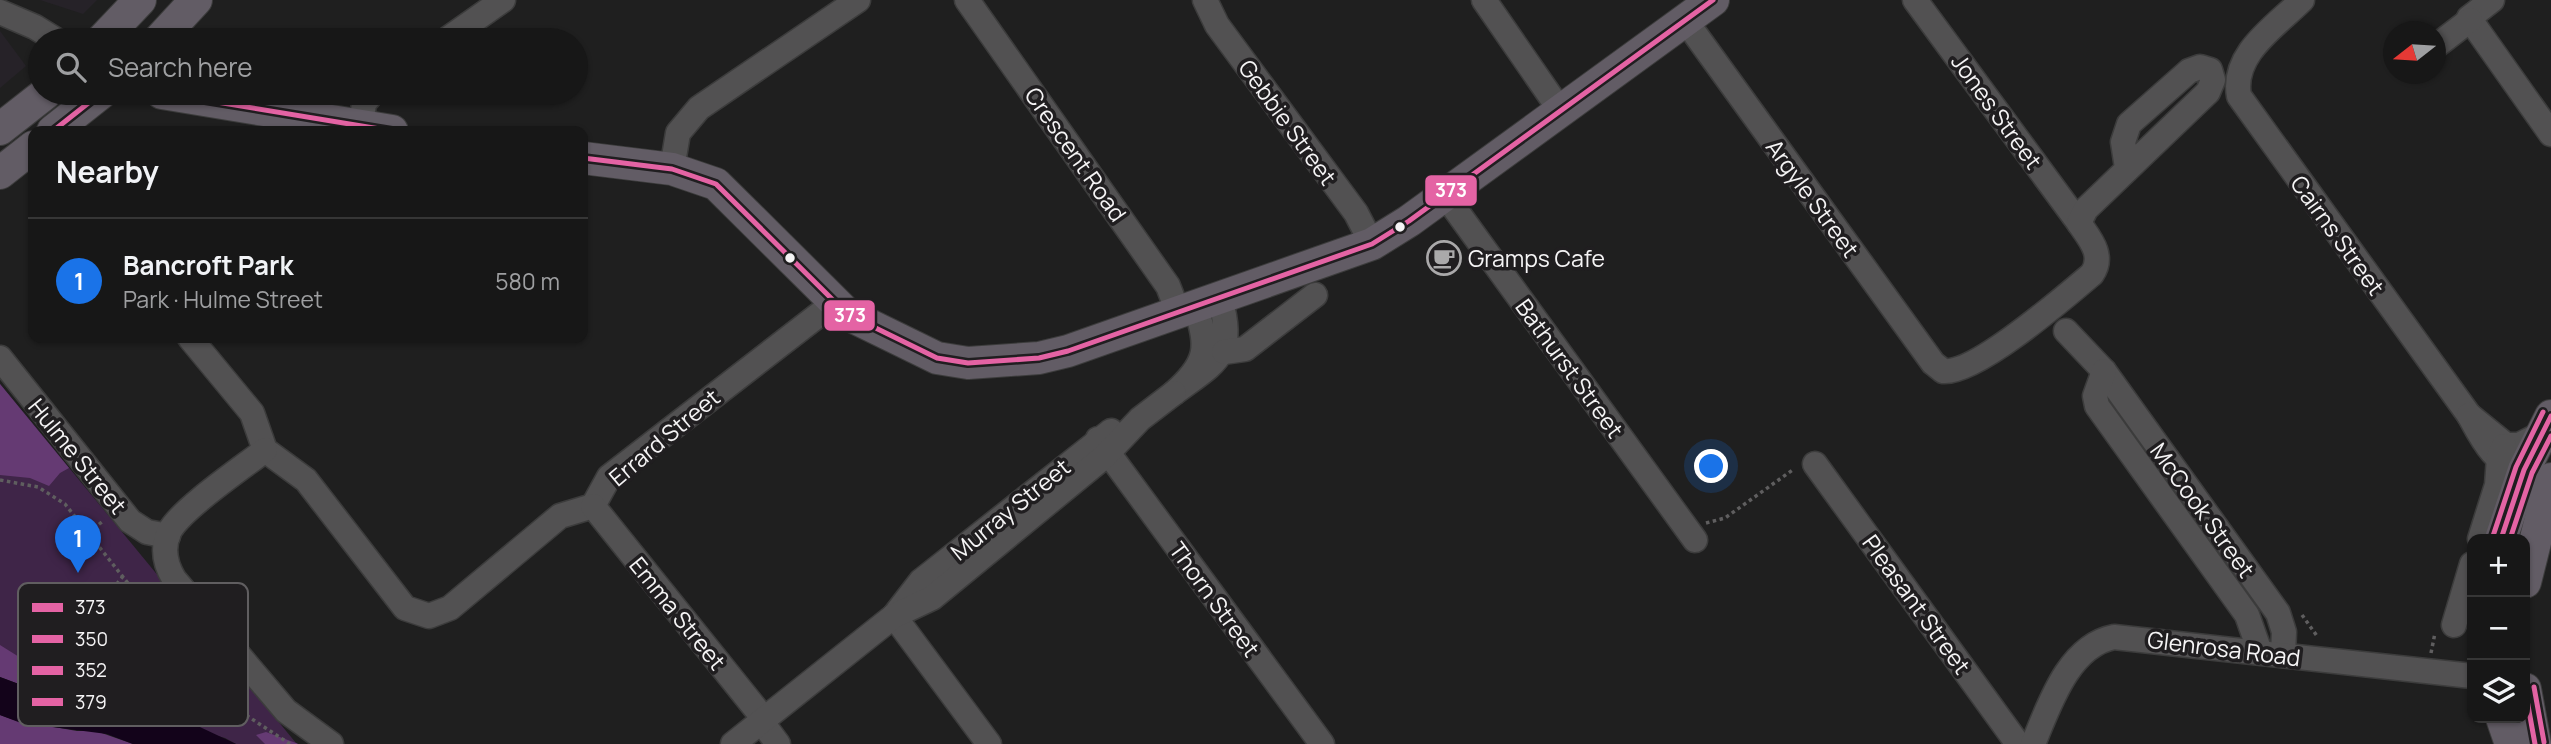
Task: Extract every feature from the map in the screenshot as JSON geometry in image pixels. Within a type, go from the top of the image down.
[{"type":"main road","points":[[113,28],[140,0]]},
{"type":"main road","points":[[170,28],[196,0]]},
{"type":"main road","points":[[588,159],[672,169],[716,184],[834,303],[868,326],[937,358],[962,363],[1050,356],[1372,244],[1445,195],[1713,0]]},
{"type":"main road","points":[[0,129],[31,105]]},
{"type":"main road","points":[[59,126],[86,105]]},
{"type":"main road","points":[[234,105],[361,126]]},
{"type":"main road","points":[[0,173],[28,151]]},
{"type":"main road","points":[[2503,534],[2531,452]]},
{"type":"main road","points":[[2527,534],[2531,452]]},
{"type":"main road","points":[[2530,716],[2535,744]]},
{"type":"main road","points":[[2504,723],[2511,744]]},
{"type":"street","points":[[463,28],[503,0]]},
{"type":"street","points":[[672,169],[678,133],[699,108],[858,0]]},
{"type":"street","name":"Crescent Road","points":[[967,0],[1168,286],[1198,306]]},
{"type":"street","name":"Gebbie Street","points":[[1205,0],[1217,25],[1356,212],[1372,244]]},
{"type":"street","points":[[1484,0],[1560,110]]},
{"type":"street","name":"Jones Street","points":[[1915,0],[2079,223]]},
{"type":"street","name":"Cairns Street","points":[[2302,0],[2248,54],[2238,79],[2242,101],[2452,384],[2486,446],[2531,452]]},
{"type":"street","points":[[2446,38],[2492,0]]},
{"type":"street","points":[[0,12],[37,28]]},
{"type":"street","name":"Argyle Street","points":[[1685,20],[1933,363],[1946,371],[1961,368],[2023,328],[2092,274],[2097,266],[2098,254],[2079,223]]},
{"type":"street","points":[[2470,20],[2551,134]]},
{"type":"street","points":[[2079,223],[2090,203],[2208,92],[2213,80],[2212,72]]},
{"type":"street","points":[[361,126],[364,105]]},
{"type":"street","name":"Bathurst Street","points":[[1445,195],[1691,534]]},
{"type":"street","name":"Murray Street","points":[[733,744],[894,616],[921,580],[1140,419],[1214,363],[1224,352],[1247,348],[1315,295]]},
{"type":"street","name":"Errard Street","points":[[265,450],[306,480],[405,608],[429,616],[450,608],[560,516],[593,506],[609,477],[834,303]]},
{"type":"street","points":[[1198,306],[1227,327],[1224,352]]},
{"type":"street","name":"Murray Street","points":[[1174,393],[1196,371],[1204,351],[1205,333],[1198,306]]},
{"type":"street","name":"McCook Street","points":[[2066,331],[2104,371],[2278,613],[2283,628],[2272,653]]},
{"type":"street","points":[[177,583],[166,562],[168,536],[182,517],[265,450],[252,413],[194,343]]},
{"type":"street","name":"Hulme Street","points":[[0,358],[130,521],[147,532],[168,536]]},
{"type":"street","name":"Thorn Street","points":[[1103,446],[1322,744]]},
{"type":"street","points":[[2482,534],[2498,481],[2531,452]]},
{"type":"street","name":"Pleasant Street","points":[[1815,464],[2018,744]]},
{"type":"street","name":"Emma Street","points":[[593,506],[778,744]]},
{"type":"street","points":[[2443,631],[2467,576]]},
{"type":"street","points":[[894,616],[989,744]]},
{"type":"street","name":"Glenrosa Road","points":[[2033,744],[2063,680],[2084,653],[2105,639],[2124,637],[2467,675]]},
{"type":"street","points":[[248,666],[286,711],[331,744]]},
{"type":"path","points":[[1691,534],[1725,518],[1805,461],[1810,467],[1815,464]]},
{"type":"path","points":[[0,480],[38,487],[56,496],[130,583]]},
{"type":"path","points":[[117,583],[124,575]]},
{"type":"path","points":[[2431,658],[2443,631]]},
{"type":"path","points":[[248,716],[290,744]]},
{"type":"shaded area","points":[[40,0],[97,0],[83,14]]},
{"type":"shaded area","points":[[0,31],[26,66],[0,88]]},
{"type":"shaded area","points":[[0,384],[164,583],[18,583],[18,682],[0,677]]},
{"type":"shaded area","points":[[0,384],[69,468],[60,473],[49,486],[30,478],[0,475]]},
{"type":"shaded area","points":[[0,645],[18,656],[18,683],[0,677]]},
{"type":"shaded area","points":[[0,677],[18,683],[18,722],[0,715]]},
{"type":"shaded area","points":[[248,685],[298,744],[236,744],[225,738],[181,726],[248,726]]},
{"type":"shaded area","points":[[0,715],[18,721],[18,726],[96,731],[133,744],[0,744]]},
{"type":"shaded area","points":[[44,726],[198,726],[236,744],[133,744],[107,734]]},
{"type":"shaded area","points":[[266,732],[298,744],[265,744],[256,735]]},
{"type":"transit line","name":"373","points":[[588,159],[672,169],[716,184],[847,314],[937,358],[968,363],[1039,358],[1068,351],[1372,244],[1409,221],[1713,0]]},
{"type":"transit line","name":"373","points":[[59,126],[86,105]]},
{"type":"transit line","name":"373","points":[[235,105],[362,126]]},
{"type":"transit line","name":"379","points":[[2494,534],[2516,467],[2543,412]]},
{"type":"transit line","name":"350","points":[[2503,534],[2524,470],[2551,416]]},
{"type":"transit line","name":"352","points":[[2512,534],[2532,473],[2551,436]]},
{"type":"transit line","name":"379","points":[[2534,687],[2544,742]]},
{"type":"transit line","name":"350","points":[[2530,716],[2535,744]]},
{"type":"place","name":"Gramps Cafe","points":[[1444,258]]},
{"type":"place","name":"Bancroft Park","points":[[78,573]]}]
